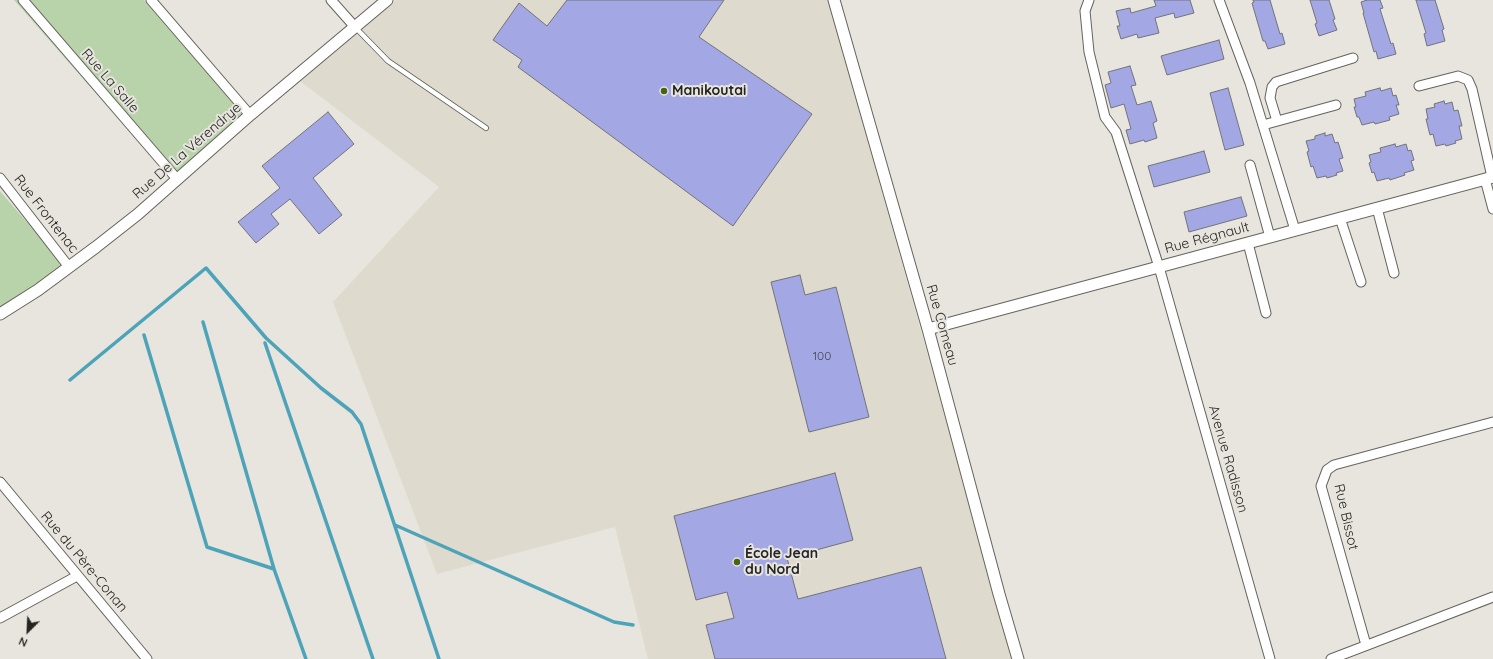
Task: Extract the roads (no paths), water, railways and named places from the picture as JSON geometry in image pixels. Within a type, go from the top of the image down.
[{"type":"street","name":"Rue La Salle","points":[[23,0],[177,179]]},
{"type":"street","points":[[151,0],[250,115]]},
{"type":"street","points":[[331,0],[355,27]]},
{"type":"street","name":"Rue De La Vérendrye","points":[[0,314],[38,290],[138,214],[250,115],[386,0]]},
{"type":"street","name":"Rue Comeau","points":[[834,0],[928,329],[997,587],[1018,659]]},
{"type":"street","name":"Avenue Radisson","points":[[1089,0],[1085,11],[1089,52],[1105,117],[1116,132],[1160,267],[1270,659]]},
{"type":"street","points":[[1219,0],[1250,83],[1295,230]]},
{"type":"street","points":[[1278,121],[1270,98],[1272,87],[1276,82],[1353,58]]},
{"type":"street","points":[[1419,86],[1458,76],[1468,80],[1472,89],[1490,177],[1493,209]]},
{"type":"street","points":[[1263,125],[1336,105]]},
{"type":"street","points":[[1250,165],[1270,237]]},
{"type":"street","name":"Rue Régnault","points":[[928,329],[1490,177]]},
{"type":"street","name":"Rue Frontenac","points":[[0,178],[69,267]]},
{"type":"street","points":[[1377,208],[1394,273]]},
{"type":"street","points":[[1340,218],[1361,282]]},
{"type":"street","points":[[1248,243],[1266,313]]},
{"type":"street","name":"Rue Bissot","points":[[1366,645],[1321,486],[1327,470],[1334,465],[1493,422]]},
{"type":"street","name":"Rue du Père-Conan","points":[[0,482],[147,659]]},
{"type":"street","points":[[0,618],[78,576]]},
{"type":"street","points":[[1331,659],[1493,597]]},
{"type":"lane","points":[[355,27],[388,61],[486,128]]},
{"type":"waterway","points":[[70,380],[206,268],[266,338],[321,388],[352,412],[361,424],[439,659]]},
{"type":"waterway","points":[[203,322],[274,569],[306,659]]},
{"type":"waterway","points":[[144,335],[207,547],[274,569]]},
{"type":"waterway","points":[[265,343],[373,659]]},
{"type":"waterway","points":[[395,525],[614,622],[633,625]]},
{"type":"place","name":"Manikoutai","points":[[664,91]]},
{"type":"place","name":"École Jean du Nord","points":[[737,562]]}]
